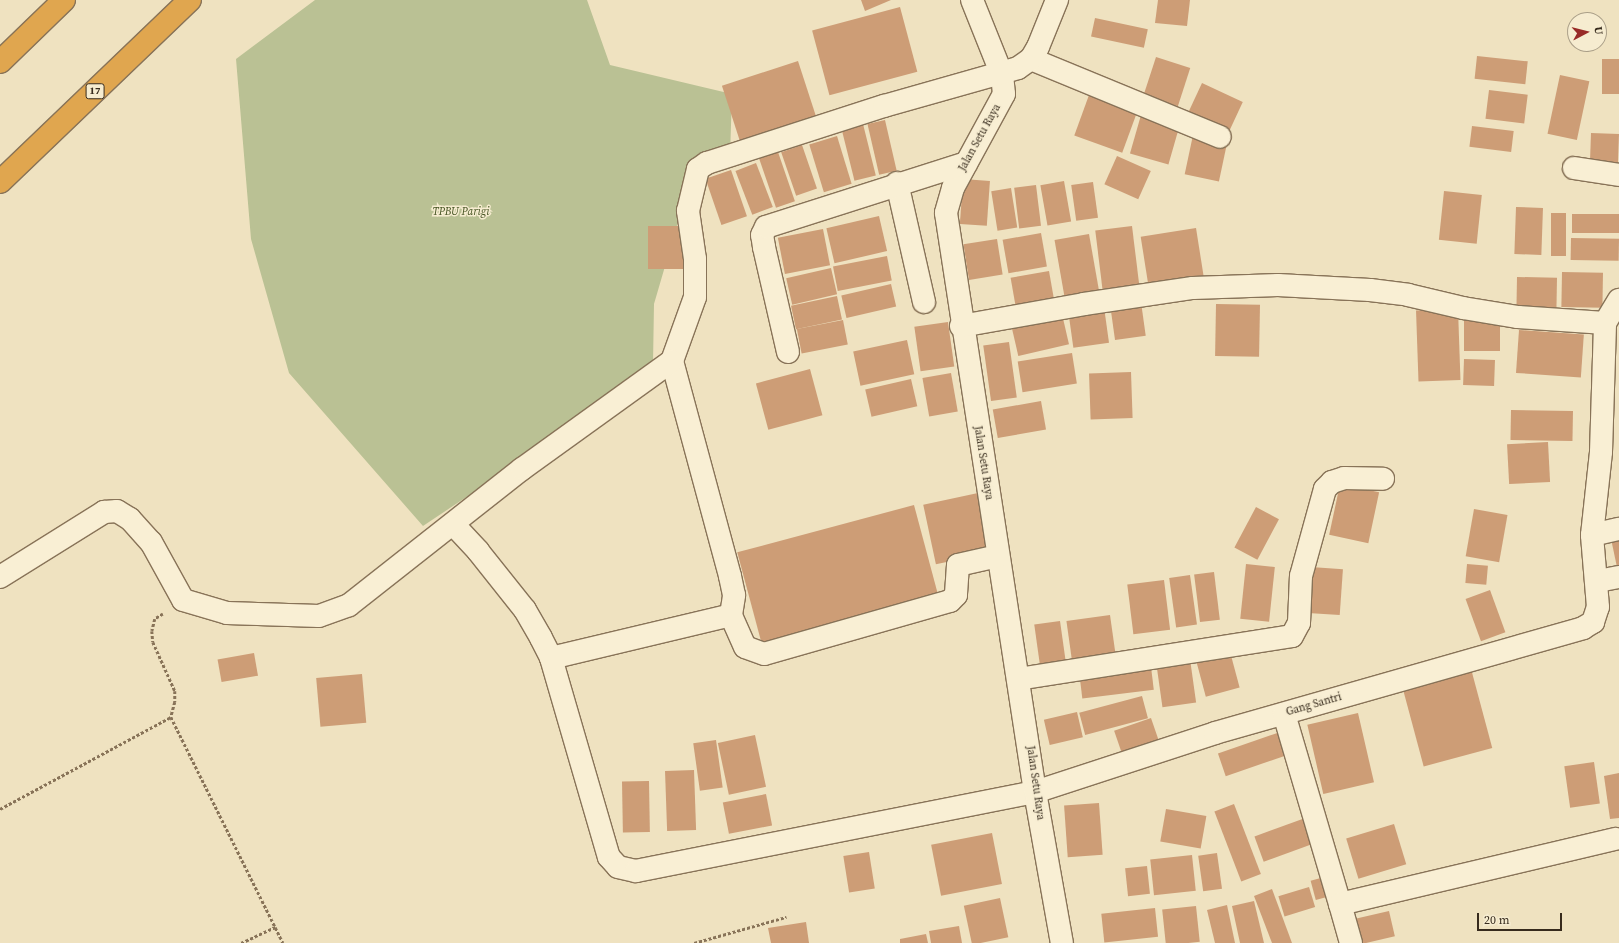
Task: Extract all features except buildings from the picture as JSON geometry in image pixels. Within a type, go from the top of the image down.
[{"type":"highway","points":[[0,62],[64,0]]},
{"type":"highway","name":"17","points":[[0,182],[190,0]]},
{"type":"street","name":"Jalan Setu Raya","points":[[972,0],[1002,75],[1004,94],[947,200],[946,213],[961,326],[1035,792],[1062,943]]},
{"type":"street","points":[[0,577],[104,512],[117,511],[130,518],[152,542],[183,600],[227,613],[319,616],[349,605],[522,469],[672,361],[695,297],[695,259],[688,211],[698,169],[706,163],[877,108],[1002,75],[1030,59],[1038,47],[1057,0]]},
{"type":"street","points":[[1030,59],[1220,137]]},
{"type":"street","points":[[788,352],[764,247],[762,235],[766,226],[897,183],[966,163]]},
{"type":"street","points":[[1574,168],[1619,175]]},
{"type":"street","points":[[897,183],[924,302]]},
{"type":"street","points":[[961,326],[1084,304],[1193,288],[1278,285],[1370,290],[1408,295],[1463,308],[1518,317],[1605,323]]},
{"type":"street","points":[[1619,300],[1605,323],[1610,451],[1592,535],[1598,581],[1619,577]]},
{"type":"street","points":[[672,361],[730,576],[734,595],[731,615],[745,648],[764,654],[950,601],[956,594],[958,565],[998,556]]},
{"type":"street","points":[[1018,679],[1292,636],[1299,623],[1301,576],[1325,489],[1332,482],[1344,478],[1383,480]]},
{"type":"street","name":"Gang Santri","points":[[453,524],[478,551],[525,610],[551,658],[609,857],[618,867],[636,871],[1035,792],[1215,733],[1583,628],[1593,622],[1598,607],[1598,581]]},
{"type":"street","points":[[1592,535],[1619,529]]},
{"type":"street","points":[[551,658],[731,615]]},
{"type":"street","points":[[1284,714],[1351,943]]},
{"type":"street","points":[[1340,904],[1615,839]]},
{"type":"path","points":[[0,809],[170,717],[175,702],[175,691],[153,642],[152,631],[155,619],[183,600]]},
{"type":"path","points":[[170,717],[283,943]]},
{"type":"path","points":[[694,943],[786,917]]},
{"type":"path","points":[[242,943],[276,927]]},
{"type":"green space","name":"TPBU Parigi","points":[[315,0],[587,0],[610,65],[732,94],[730,156],[692,174],[654,304],[653,364],[622,393],[423,526],[289,373],[251,239],[236,59]]}]
